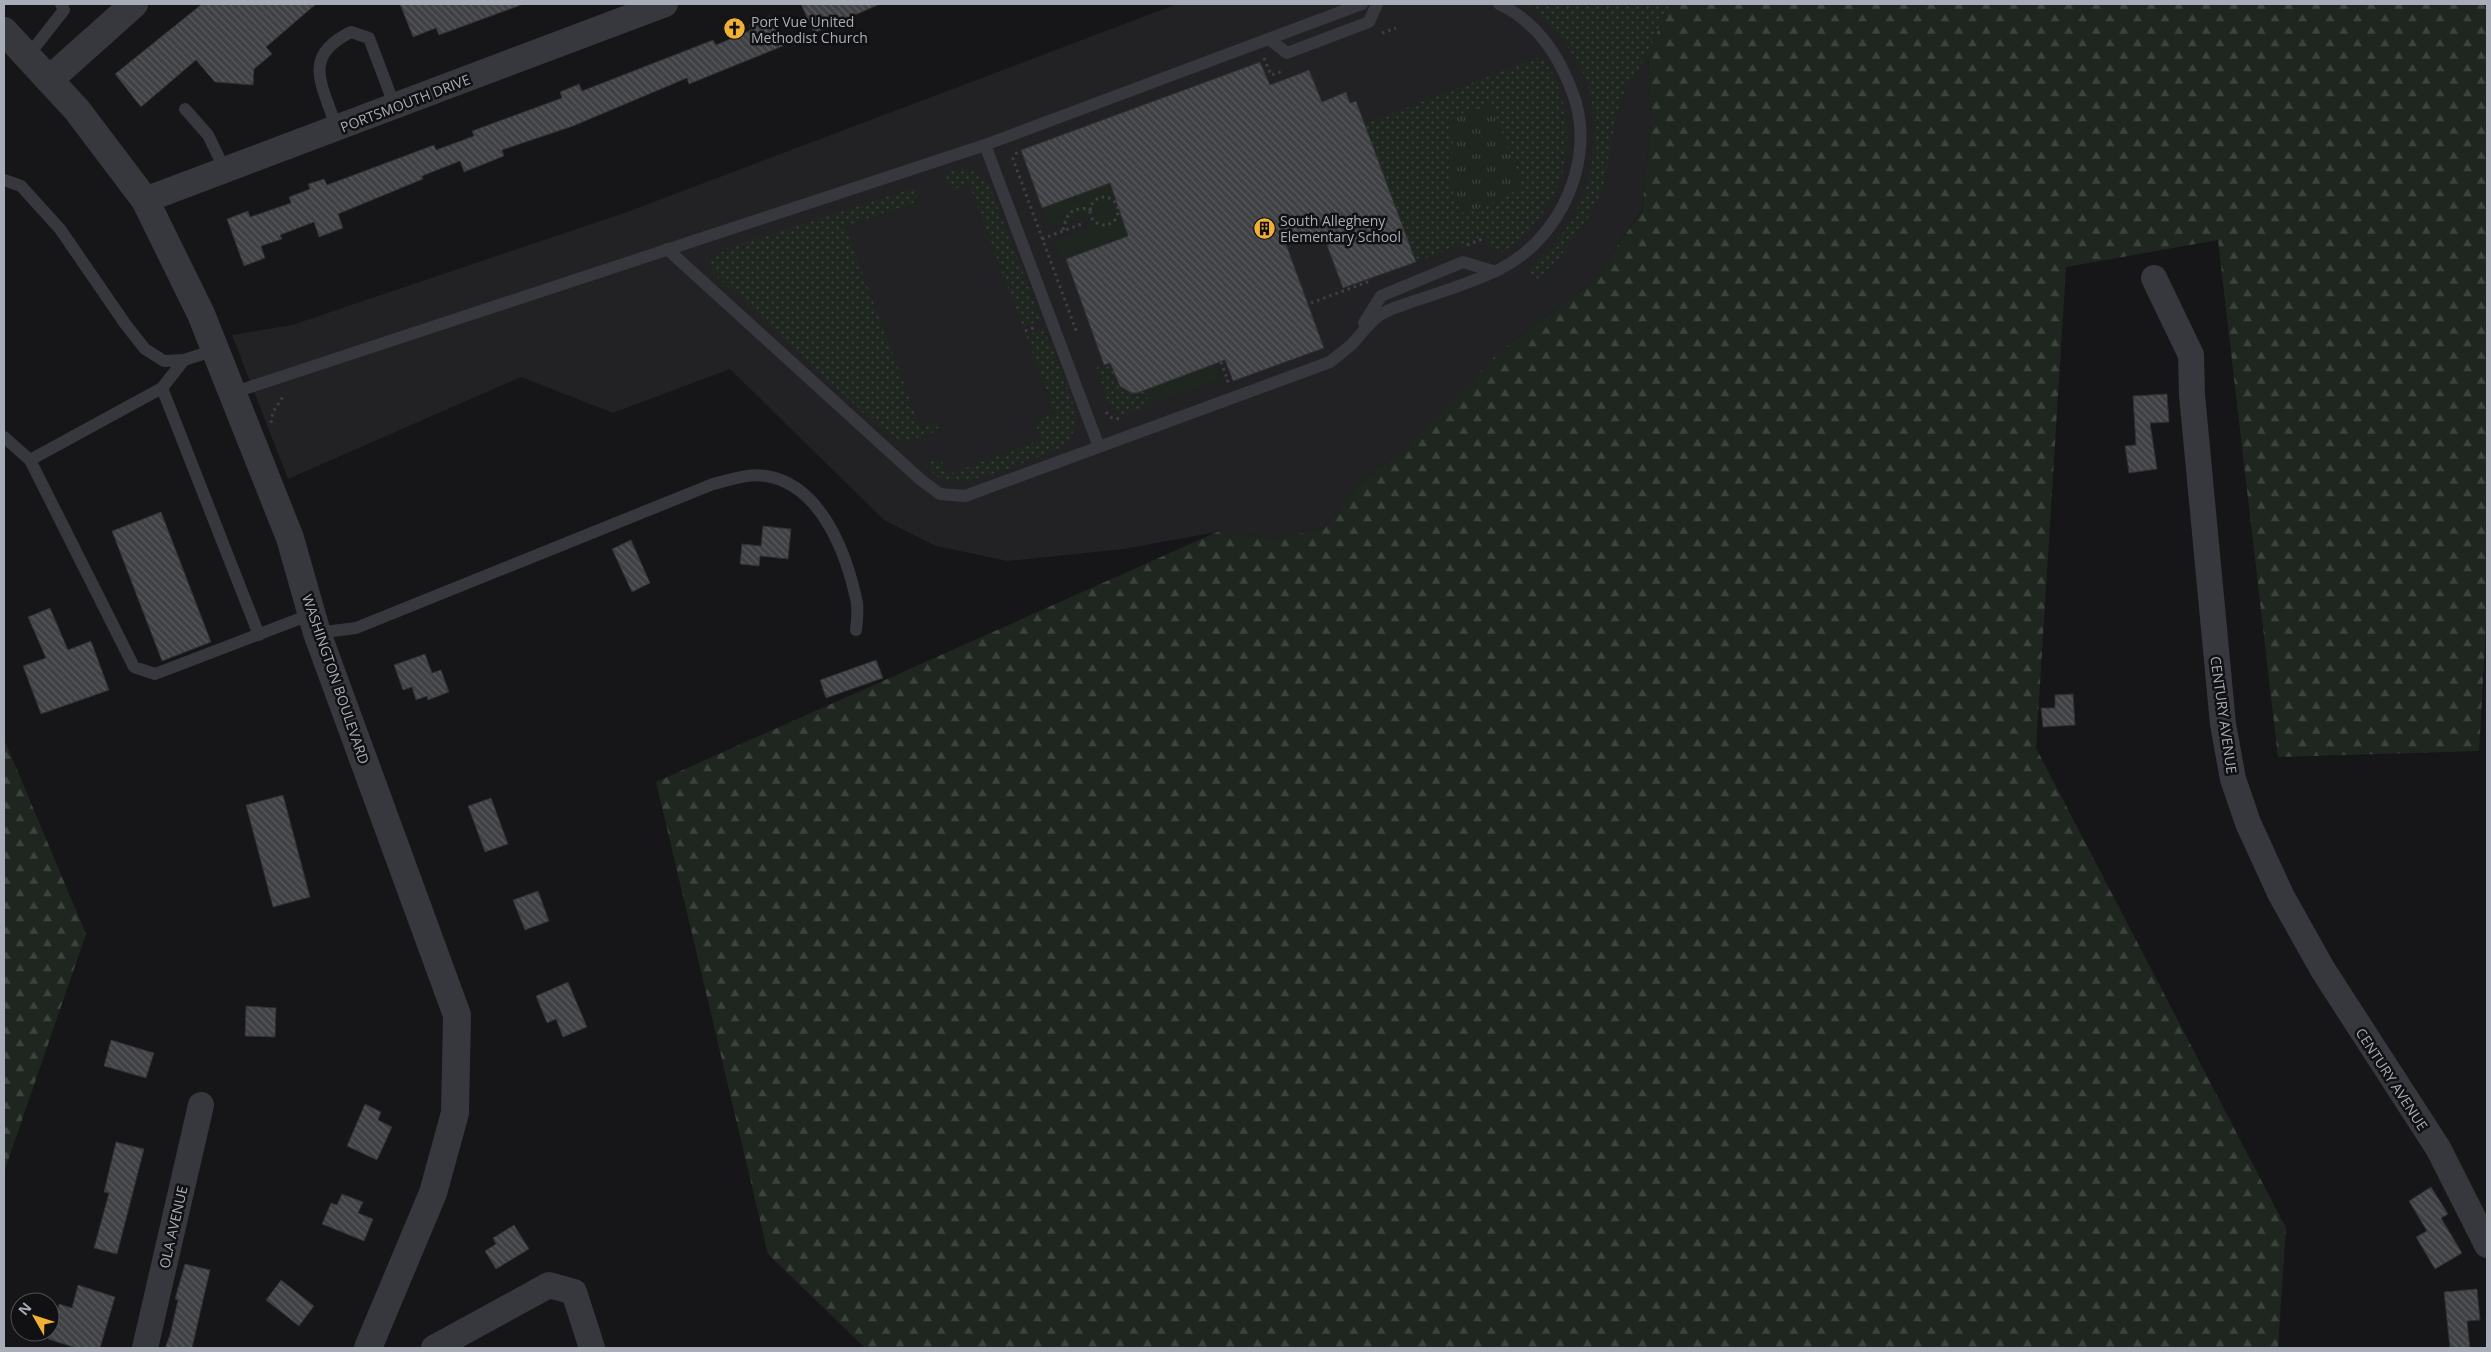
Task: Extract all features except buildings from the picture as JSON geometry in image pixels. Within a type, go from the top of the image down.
[{"type":"street","points":[[49,80],[134,4]]},
{"type":"street","name":"PORTSMOUTH DRIVE","points":[[145,200],[665,4]]},
{"type":"street","name":"WASHINGTON BOULEVARD","points":[[4,31],[77,110],[145,200],[201,314],[290,538],[314,624],[457,1016],[455,1113],[433,1193],[368,1348]]},
{"type":"street","name":"CENTURY AVENUE","points":[[2154,278],[2191,355],[2194,414],[2223,724],[2233,779],[2248,823],[2277,887],[2323,970],[2438,1148],[2487,1245]]},
{"type":"street","name":"OLA AVENUE","points":[[145,1348],[201,1106]]},
{"type":"street","points":[[434,1348],[549,1285],[574,1292],[592,1348]]},
{"type":"lane","points":[[27,56],[64,10],[61,4]]},
{"type":"lane","points":[[232,393],[667,248],[985,145],[1362,4]]},
{"type":"lane","points":[[1269,39],[1287,53],[1369,22],[1377,4]]},
{"type":"lane","points":[[667,248],[890,453],[940,494],[965,496],[1330,362],[1381,314],[1494,271],[1532,246],[1556,217],[1570,190],[1581,147],[1576,101],[1560,64],[1537,30],[1524,18],[1498,4]]},
{"type":"lane","points":[[337,128],[318,66],[322,54],[338,38],[351,32],[369,38],[395,107]]},
{"type":"lane","points":[[185,109],[208,135],[225,170]]},
{"type":"lane","points":[[985,145],[1099,448]]},
{"type":"lane","points":[[4,180],[21,186],[60,229],[145,349],[164,361],[184,360],[215,350]]},
{"type":"lane","points":[[1351,344],[1381,296],[1463,262],[1494,271]]},
{"type":"lane","points":[[30,460],[162,388],[184,360]]},
{"type":"lane","points":[[162,388],[259,635]]},
{"type":"lane","points":[[4,437],[30,460],[134,667],[156,674],[259,635],[314,624],[356,628],[713,484],[749,476],[773,478],[788,484],[813,502],[828,523],[840,546],[857,605],[856,630]]},
{"type":"path","points":[[1378,35],[1396,28]]},
{"type":"path","points":[[1254,61],[1264,57],[1271,75],[1288,68]]},
{"type":"path","points":[[1019,147],[1013,160],[1080,341]]},
{"type":"path","points":[[1106,196],[1116,204],[1116,219],[1107,227],[1102,227],[1094,220],[1092,209],[1094,201],[1099,197],[1106,196]]},
{"type":"path","points":[[1063,231],[1068,212],[1073,209],[1092,209]]},
{"type":"path","points":[[1042,239],[1084,223]]},
{"type":"path","points":[[1025,331],[1041,325]]},
{"type":"path","points":[[1219,384],[1228,381],[1221,362]]},
{"type":"path","points":[[1103,404],[1106,412],[1112,418],[1124,419]]},
{"type":"shaded area","points":[[1177,4],[1670,4],[1648,53],[1651,122],[1642,210],[1592,282],[1498,353],[1404,448],[1357,487],[1323,529],[1276,538],[1217,532],[1124,549],[1008,561],[936,546],[884,520],[730,369],[613,413],[521,377],[288,479],[232,335],[292,325],[627,212]]},
{"type":"green space","points":[[1524,4],[1670,4],[1648,53],[1625,90],[1616,116],[1603,189],[1589,216],[1560,257],[1535,282],[1528,270],[1567,228],[1580,203],[1587,184],[1591,164],[1594,122],[1592,101],[1586,81],[1573,54],[1554,30]]},
{"type":"green space","points":[[1670,4],[2487,4],[2487,607],[2479,751],[2278,757],[2218,240],[2066,267],[2036,748],[2286,1228],[2278,1348],[865,1348],[768,1254],[656,782],[1217,532],[1276,538],[1323,529],[1357,487],[1404,448],[1498,353],[1592,282],[1642,211],[1651,122],[1648,53]]},
{"type":"green space","points":[[1537,58],[1548,66],[1558,87],[1565,112],[1567,135],[1566,159],[1560,180],[1550,201],[1537,220],[1521,238],[1501,253],[1491,250],[1485,241],[1488,240],[1487,235],[1416,262],[1364,124]],"holes":[[[1453,141],[1462,213],[1450,184]]]},
{"type":"green space","points":[[1491,103],[1523,187],[1493,203],[1462,213],[1450,184],[1453,141],[1449,118]]},
{"type":"green space","points":[[960,168],[974,171],[989,185],[1041,320],[1023,327],[969,184],[954,189],[947,182],[946,177],[951,172]]},
{"type":"green space","points":[[1123,178],[1128,236],[1062,260],[1055,241],[1089,228],[1090,219],[1085,216],[1051,228],[1042,208]]},
{"type":"green space","points":[[911,189],[920,192],[913,203],[845,226],[920,427],[936,423],[939,427],[932,433],[904,442],[884,432],[714,274],[710,266],[710,257],[714,258],[728,248]]},
{"type":"green space","points":[[1044,329],[1073,403],[1076,422],[1068,440],[1060,448],[989,475],[968,480],[950,481],[937,476],[930,465],[932,461],[937,459],[942,461],[947,475],[1041,440],[1035,421],[1056,413],[1026,335]]},
{"type":"green space","points":[[1110,363],[1120,386],[1131,393],[1145,390],[1150,405],[1123,415],[1111,409],[1096,368]]},
{"type":"green space","points":[[1216,363],[1222,378],[1150,405],[1145,390]]},
{"type":"green space","points":[[4,739],[86,934],[4,1172]]},
{"type":"place","name":"Port Vue United Methodist Church","points":[[735,29]]},
{"type":"place","name":"South Allegheny Elementary School","points":[[1264,228]]}]
